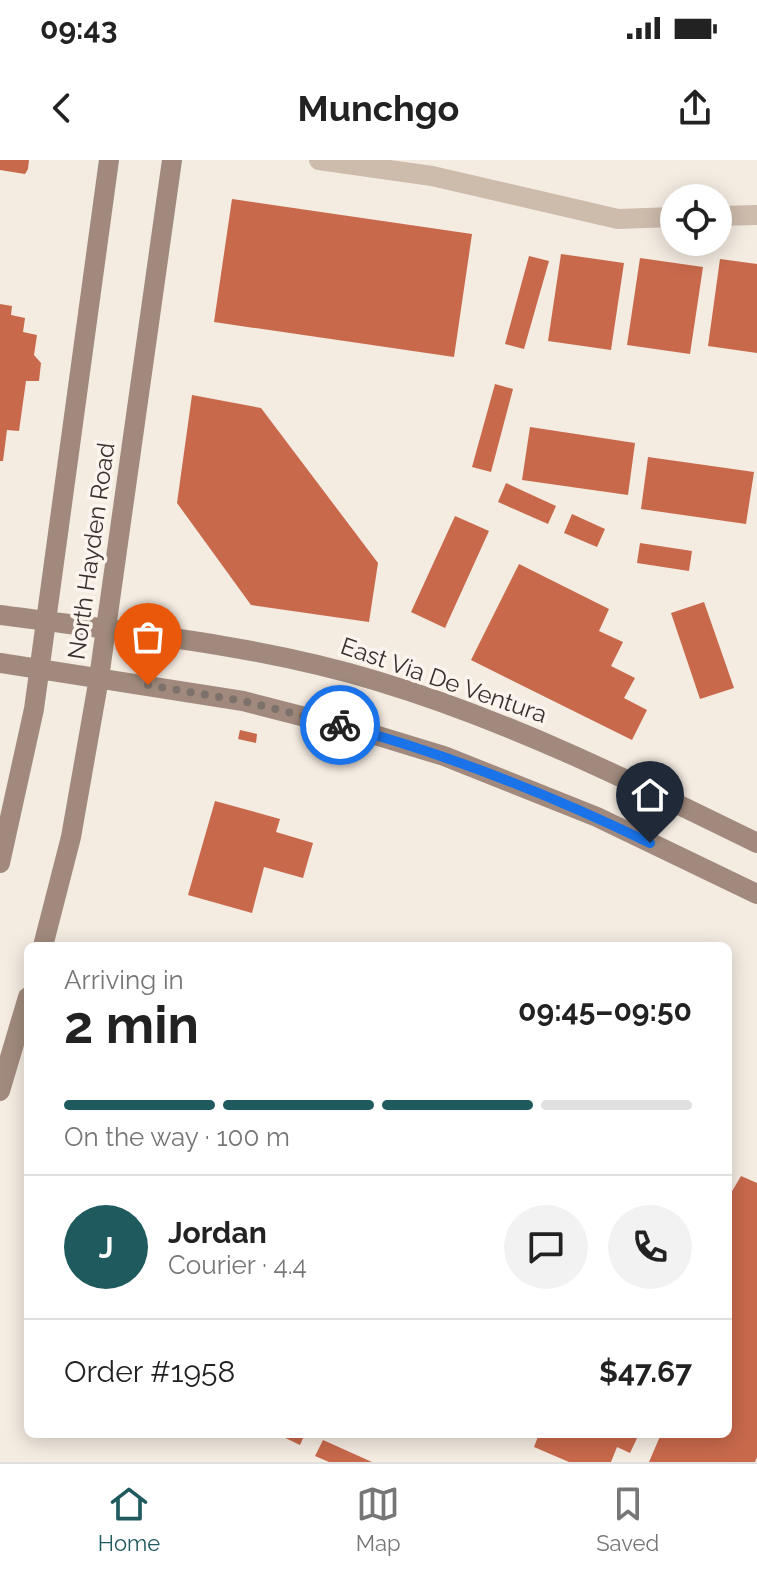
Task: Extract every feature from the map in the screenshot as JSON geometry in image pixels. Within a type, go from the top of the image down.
[{"type":"main road","name":"North Hayden Road","points":[[0,863],[39,669],[109,160]]},
{"type":"main road","name":"North Hayden Road","points":[[44,942],[71,837],[99,678],[172,160]]},
{"type":"main road","name":"East Via De Ventura","points":[[0,615],[238,649],[352,674],[417,694],[571,752],[757,843]]},
{"type":"main road","points":[[0,663],[243,701],[444,756],[597,817],[757,894]]},
{"type":"main road","points":[[0,1091],[24,1010]]},
{"type":"street","points":[[319,160],[432,176],[618,219],[660,218]]},
{"type":"street","points":[[732,216],[757,215]]},
{"type":"building","points":[[0,160],[29,160],[28,169],[25,174],[0,170]]},
{"type":"building","points":[[232,199],[472,234],[454,357],[214,322]]},
{"type":"building","points":[[561,254],[624,263],[611,350],[548,341]]},
{"type":"building","points":[[529,256],[549,261],[524,349],[505,344]]},
{"type":"building","points":[[640,258],[703,267],[690,354],[627,345]]},
{"type":"building","points":[[720,259],[757,264],[757,353],[708,346]]},
{"type":"building","points":[[0,304],[12,306],[11,315],[25,318],[23,332],[37,335],[34,355],[41,363],[39,381],[26,381],[19,431],[7,430],[3,461],[0,461]]},
{"type":"building","points":[[495,384],[513,389],[491,472],[472,467]]},
{"type":"building","points":[[192,395],[261,408],[378,563],[369,622],[251,605],[177,503]]},
{"type":"building","points":[[530,427],[635,443],[628,495],[522,480]]},
{"type":"building","points":[[648,457],[754,472],[746,524],[641,509]]},
{"type":"building","points":[[506,483],[556,506],[548,524],[498,502]]},
{"type":"building","points":[[572,514],[605,529],[597,547],[564,533]]},
{"type":"building","points":[[455,516],[489,531],[445,628],[411,612]]},
{"type":"building","points":[[640,543],[692,551],[689,571],[637,563]]},
{"type":"building","points":[[519,564],[609,609],[599,631],[623,642],[611,666],[635,678],[624,698],[647,710],[632,740],[471,660]]},
{"type":"building","points":[[704,602],[734,688],[700,699],[671,613]]},
{"type":"building","points":[[240,730],[257,734],[256,743],[238,739]]},
{"type":"building","points":[[215,801],[280,819],[276,832],[313,843],[303,878],[264,867],[252,913],[188,895]]},
{"type":"building","points":[[741,1176],[757,1183],[757,1457],[755,1462],[649,1462],[659,1438],[732,1438],[732,1191]]},
{"type":"building","points":[[285,1438],[303,1438],[300,1445]]},
{"type":"building","points":[[537,1438],[637,1438],[630,1453],[617,1447],[611,1462],[569,1462],[534,1447]]},
{"type":"building","points":[[323,1440],[372,1462],[329,1462],[315,1456]]},
{"type":"way so far","points":[[148,685],[243,701],[340,725]]},
{"type":"route","points":[[340,725],[444,756],[597,817],[650,843]]}]
